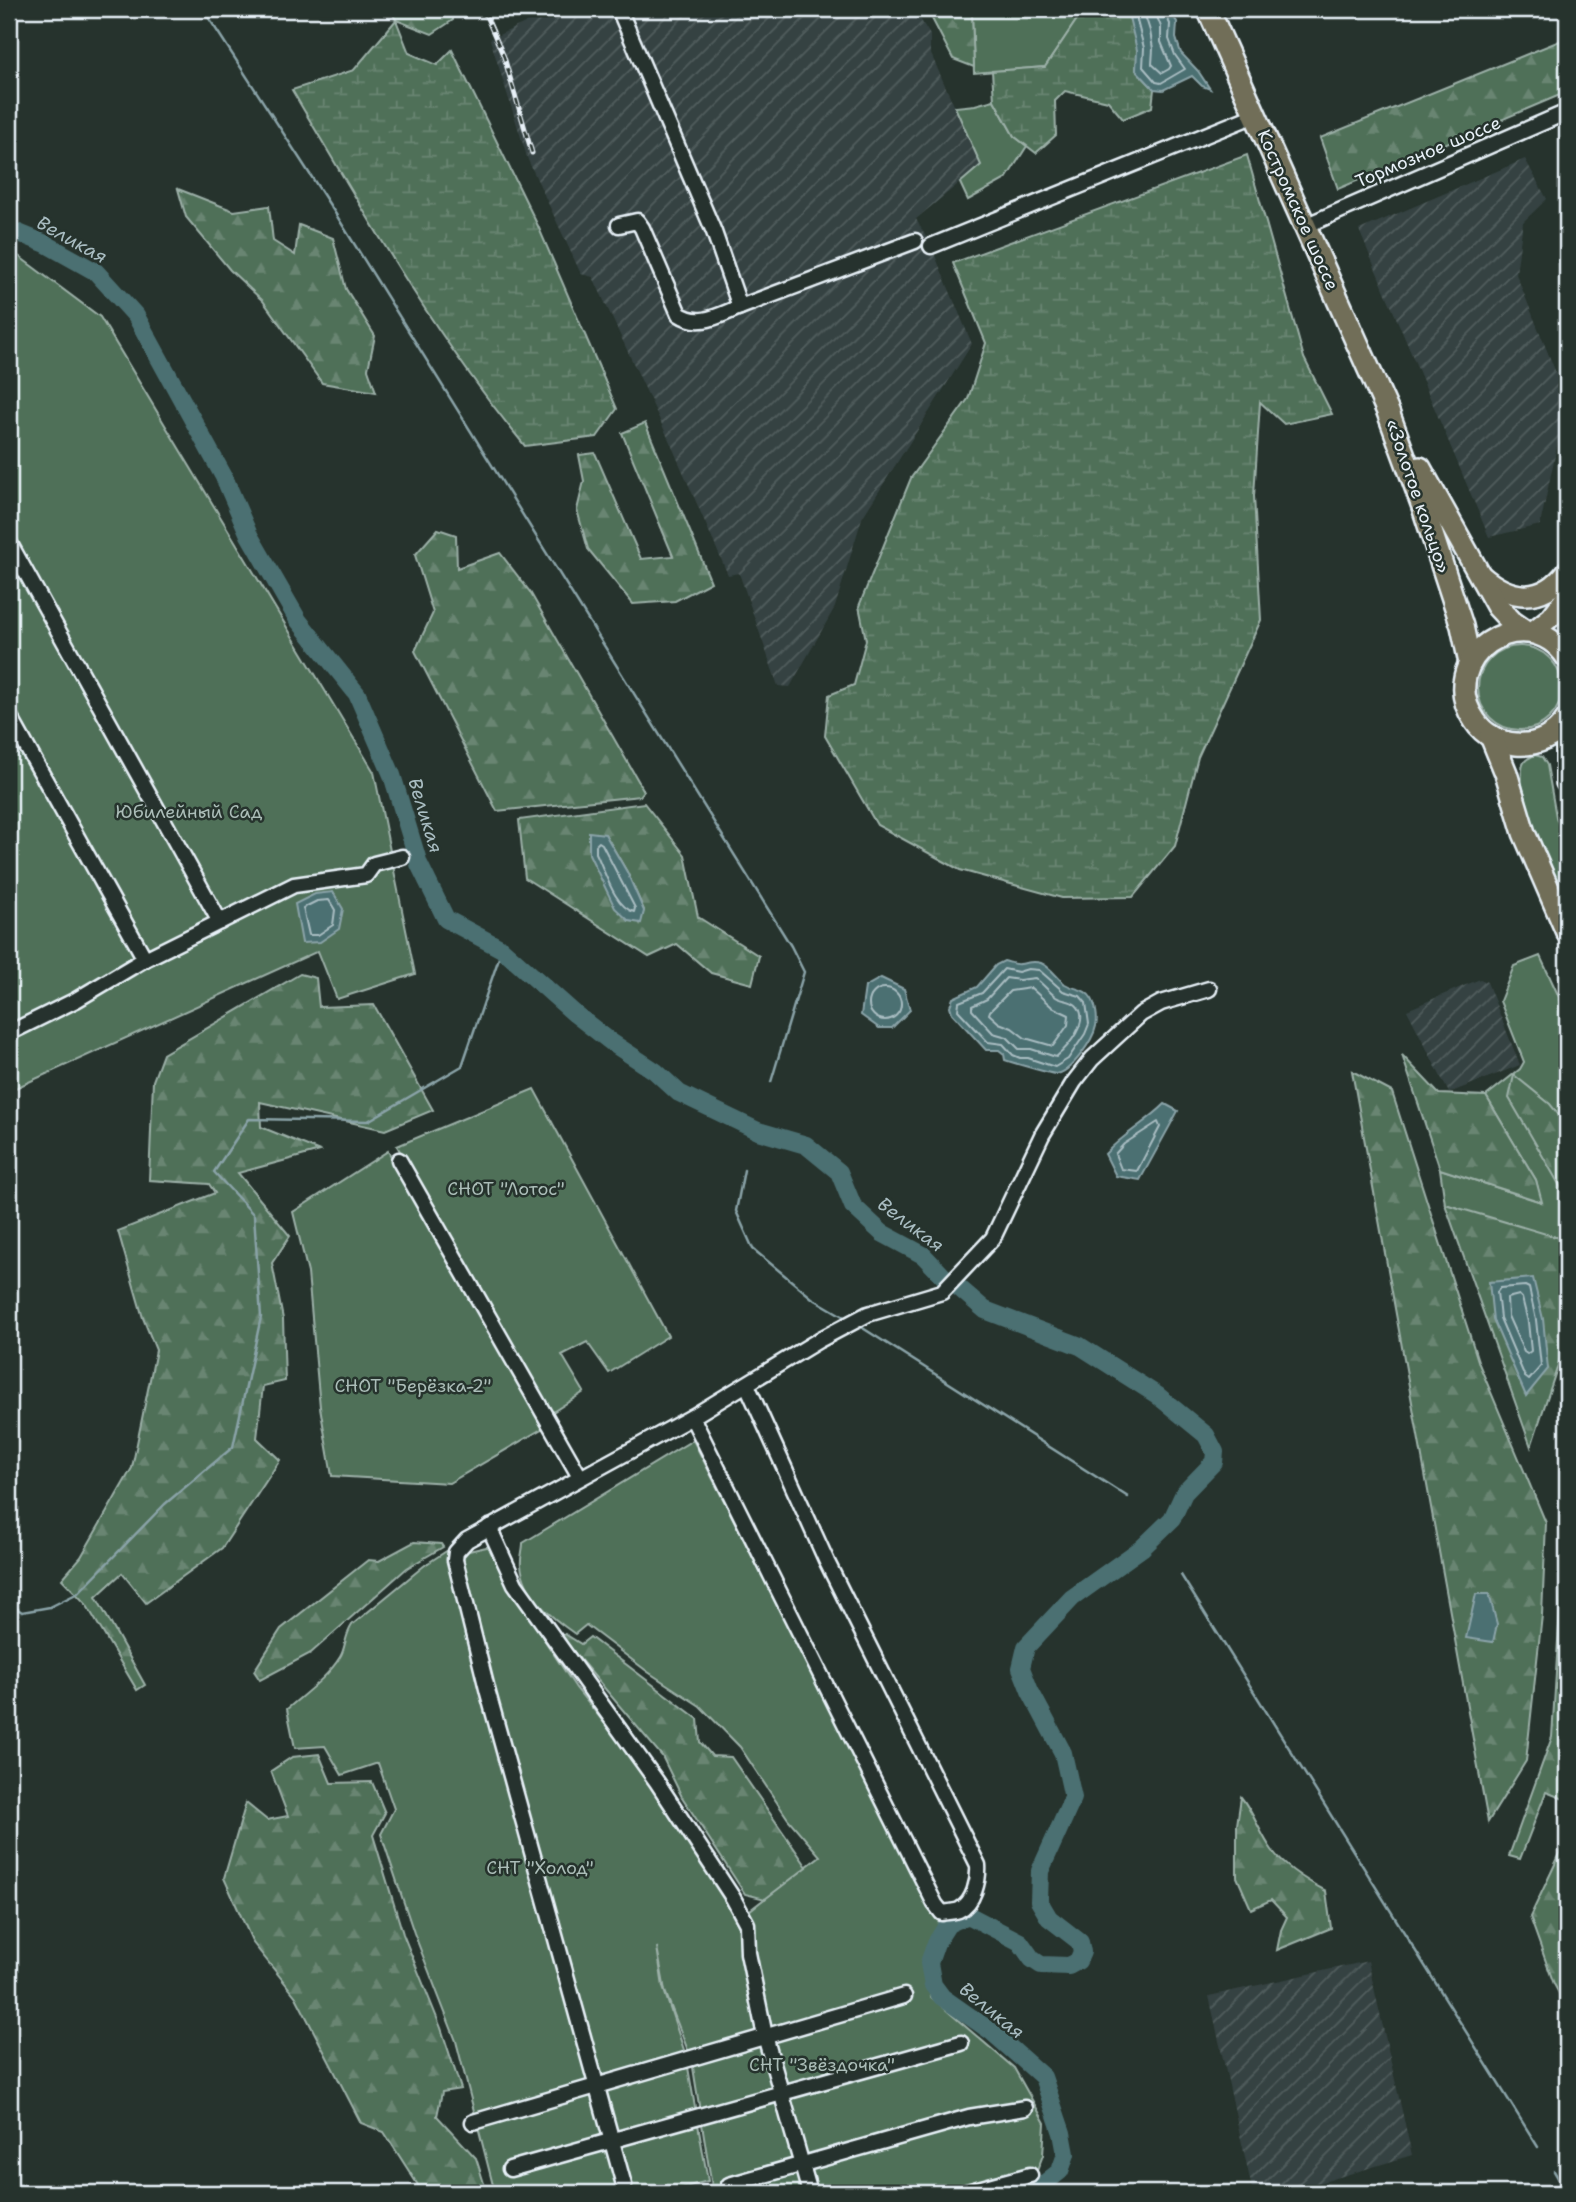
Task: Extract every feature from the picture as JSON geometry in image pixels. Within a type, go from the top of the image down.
[{"type":"highway","name":"Костромское шоссе","points":[[1208,9],[1388,412]]},
{"type":"highway","name":"«Золотое кольцо»","points":[[1388,412],[1504,614],[1528,632],[1552,641],[1567,657]]},
{"type":"highway","name":"«Золотое кольцо»","points":[[1388,412],[1462,626],[1470,663],[1464,686],[1466,703],[1477,724],[1491,736],[1502,761],[1524,833],[1564,925]]},
{"type":"highway","points":[[1470,663],[1479,649],[1492,639],[1508,633],[1528,632]]},
{"type":"highway","points":[[1491,736],[1508,743],[1535,743],[1551,735],[1567,719]]},
{"type":"highway","points":[[1567,736],[1567,782]]},
{"type":"main road","points":[[1479,574],[1506,593],[1522,595],[1546,589],[1567,571]]},
{"type":"main road","points":[[1528,632],[1551,617],[1567,596]]},
{"type":"street","points":[[619,9],[713,232],[740,307]]},
{"type":"street","name":"Тормозное шоссе","points":[[1305,226],[1567,112]]},
{"type":"street","points":[[931,246],[1255,115]]},
{"type":"street","points":[[618,225],[637,221],[680,314],[689,321],[699,323],[915,241]]},
{"type":"street","points":[[9,542],[220,922]]},
{"type":"street","points":[[9,715],[145,959]]},
{"type":"street","points":[[9,1033],[76,1000],[145,959],[294,885],[366,874],[374,864],[402,857]]},
{"type":"street","points":[[624,2185],[488,1693],[455,1560],[456,1552],[461,1545],[489,1527],[692,1417],[867,1314],[936,1295],[948,1288],[1000,1227],[1042,1135],[1074,1082],[1092,1059],[1141,1014],[1170,1000],[1209,989]]},
{"type":"street","points":[[399,1160],[580,1477]]},
{"type":"street","points":[[692,1417],[935,1904],[942,1913],[959,1910],[969,1900],[975,1888],[979,1877],[978,1865],[827,1562],[747,1385]]},
{"type":"street","points":[[489,1527],[515,1584],[617,1723],[733,1898],[747,1924],[748,1953],[765,2036],[810,2193]]},
{"type":"street","points":[[473,2122],[904,1996]]},
{"type":"street","points":[[510,2169],[961,2043]]},
{"type":"street","points":[[729,2185],[970,2117],[1025,2108]]},
{"type":"street","points":[[962,2193],[1030,2175]]},
{"type":"shaded area","points":[[555,9],[914,9],[930,35],[930,52],[981,165],[916,219],[931,246],[972,344],[862,518],[835,607],[790,687],[778,686],[739,573],[728,575],[593,277],[581,274],[528,160],[490,39]]},
{"type":"shaded area","points":[[1525,159],[1547,199],[1523,222],[1516,274],[1567,400],[1540,525],[1489,537],[1359,230]]},
{"type":"shaded area","points":[[1480,979],[1487,982],[1520,1065],[1449,1093],[1407,1010]]},
{"type":"shaded area","points":[[1368,1961],[1412,2155],[1310,2186],[1253,2193],[1209,1996]]},
{"type":"green space","points":[[390,9],[453,9],[453,20],[432,34],[396,20]]},
{"type":"green space","points":[[927,9],[968,9],[972,14],[974,67],[953,59]]},
{"type":"green space","points":[[974,9],[1084,9],[1045,67],[974,73]]},
{"type":"green space","points":[[1084,9],[1128,9],[1138,50],[1136,70],[1154,89],[1152,107],[1123,119],[1108,101],[1065,91],[1055,101],[1056,135],[1036,153],[1014,136],[994,100],[992,71],[1045,67]]},
{"type":"green space","points":[[396,20],[409,53],[437,65],[452,50],[538,226],[617,409],[597,437],[525,446],[431,318],[292,90],[354,70]]},
{"type":"green space","points":[[1567,38],[1567,92],[1338,189],[1320,138]]},
{"type":"green space","points":[[994,100],[1014,136],[1027,146],[1006,179],[968,200],[960,183],[981,165],[955,107]]},
{"type":"green space","points":[[1247,155],[1304,358],[1332,414],[1284,424],[1260,402],[1254,496],[1261,620],[1198,757],[1175,846],[1133,897],[1062,898],[960,870],[877,825],[825,736],[829,695],[854,685],[866,640],[859,606],[911,478],[968,399],[986,343],[953,263]]},
{"type":"green space","points":[[178,189],[234,211],[269,206],[273,241],[295,255],[299,225],[333,238],[346,289],[375,336],[368,369],[376,392],[322,383],[263,301],[230,270],[186,217]]},
{"type":"green space","name":"Юбилейный Сад","points":[[9,249],[100,317],[374,772],[415,974],[337,999],[318,951],[9,1091]]},
{"type":"green space","points":[[645,423],[711,582],[675,601],[633,604],[588,549],[577,510],[584,481],[579,455],[595,453],[641,559],[673,556],[622,433]]},
{"type":"green space","points":[[438,529],[456,535],[457,568],[500,553],[530,592],[644,791],[640,796],[497,811],[415,651],[433,613],[415,555]]},
{"type":"green space","points":[[1512,646],[1528,646],[1544,653],[1555,664],[1562,680],[1559,704],[1550,718],[1528,730],[1512,730],[1496,723],[1485,712],[1478,696],[1478,680],[1485,664],[1496,653]]},
{"type":"green space","points":[[1535,755],[1542,757],[1547,765],[1556,817],[1567,849],[1567,909],[1537,841],[1525,803],[1522,767],[1526,760]]},
{"type":"green space","points":[[644,803],[685,855],[698,917],[759,956],[752,984],[711,973],[677,944],[649,957],[525,878],[519,820]],"holes":[[[605,834],[627,872],[644,910],[640,923]]]},
{"type":"green space","points":[[1540,956],[1567,1014],[1567,1357],[1561,1356],[1563,1244],[1445,1204],[1440,1169],[1541,1202],[1536,1180],[1486,1096],[1520,1069],[1524,1062],[1500,1001],[1514,966]]},
{"type":"green space","points":[[300,974],[316,978],[319,1007],[374,1005],[433,1110],[385,1130],[260,1102],[261,1127],[320,1151],[238,1173],[290,1236],[272,1263],[283,1319],[285,1381],[263,1386],[257,1438],[280,1460],[222,1548],[146,1603],[122,1573],[96,1597],[145,1685],[137,1690],[86,1604],[62,1579],[81,1557],[132,1468],[156,1350],[143,1318],[118,1231],[215,1193],[209,1184],[149,1180],[153,1081],[163,1054]]},
{"type":"green space","points":[[1402,1055],[1439,1094],[1486,1096],[1536,1180],[1542,1202],[1440,1169]]},
{"type":"green space","points":[[1352,1071],[1392,1092],[1479,1364],[1546,1523],[1542,1615],[1526,1761],[1488,1822]]},
{"type":"green space","points":[[1514,1075],[1550,1104],[1567,1125],[1567,1198],[1509,1098]]},
{"type":"green space","name":"СНОТ \"Лотос\"","points":[[534,1089],[668,1336],[609,1373],[587,1342],[562,1355],[584,1392],[551,1413],[397,1146]]},
{"type":"green space","name":"СНОТ \"Берёзка-2\"","points":[[388,1151],[545,1427],[449,1483],[332,1476],[320,1407],[308,1273],[293,1212]]},
{"type":"green space","points":[[1445,1204],[1563,1239],[1561,1356],[1531,1447]]},
{"type":"green space","points":[[693,1440],[940,1920],[924,1969],[931,1997],[1014,2068],[1045,2123],[1043,2155],[1032,2193],[713,2193],[692,2061],[665,1991],[657,1947],[663,1987],[686,2056],[708,2181],[662,2193],[495,2193],[456,2041],[414,1933],[381,1834],[394,1809],[378,1763],[342,1775],[325,1746],[295,1748],[287,1709],[335,1664],[342,1654],[352,1625],[425,1565],[448,1550],[460,1553],[491,1546],[511,1589],[576,1688],[627,1751],[707,1862],[740,1914],[750,1910],[820,1856],[788,1819],[740,1747],[700,1706],[648,1672],[586,1625],[575,1634],[557,1621],[540,1605],[527,1587],[521,1565],[523,1543]]},
{"type":"green space","points":[[1567,1496],[1567,2008],[1554,1984],[1530,1917],[1566,1841],[1564,1799],[1546,1792],[1520,1859],[1509,1856],[1552,1737]]},
{"type":"green space","points":[[414,1542],[441,1544],[443,1547],[407,1568],[311,1653],[260,1680],[254,1671],[281,1629],[368,1560],[379,1561]]},
{"type":"green space","points":[[565,1634],[581,1644],[590,1637],[698,1719],[700,1742],[712,1756],[731,1757],[807,1867],[765,1899],[745,1894],[682,1797],[662,1756],[561,1637]]},
{"type":"green space","points":[[319,1754],[331,1783],[372,1782],[385,1813],[373,1835],[403,1934],[441,2028],[461,2089],[442,2092],[437,2116],[476,2158],[487,2193],[423,2193],[384,2132],[361,2123],[296,1997],[253,1943],[224,1878],[246,1803],[267,1820],[288,1816],[271,1771],[292,1757]]},
{"type":"green space","points":[[1241,1797],[1277,1857],[1326,1891],[1331,1928],[1277,1950],[1287,1917],[1271,1900],[1251,1909],[1237,1877],[1237,1825]]},
{"type":"water","points":[[1127,9],[1169,9],[1177,22],[1176,38],[1181,53],[1210,89],[1202,86],[1192,76],[1163,90],[1154,89],[1136,70],[1137,50]]},
{"type":"water","points":[[589,832],[605,834],[627,872],[644,911],[641,923],[629,921],[615,908],[589,854]]},
{"type":"water","points":[[333,892],[343,909],[339,929],[320,942],[302,943],[295,904],[315,894]]},
{"type":"water","points":[[1004,961],[1016,964],[1041,963],[1065,984],[1090,995],[1097,1016],[1094,1032],[1080,1055],[1062,1072],[1056,1074],[1022,1065],[1005,1060],[1004,1054],[999,1050],[986,1050],[952,1013],[950,1006],[953,998],[977,987],[996,965]]},
{"type":"water","points":[[881,978],[904,989],[910,1010],[892,1028],[879,1028],[861,1015],[865,987]]},
{"type":"water","points":[[1165,1104],[1178,1111],[1140,1180],[1116,1176],[1105,1154]]},
{"type":"water","points":[[1533,1278],[1543,1319],[1548,1369],[1526,1396],[1493,1320],[1489,1282]]},
{"type":"water","points":[[1476,1594],[1489,1594],[1497,1624],[1493,1642],[1466,1638]]},
{"type":"waterway","points":[[203,9],[335,213],[791,946],[804,972],[771,1082]]},
{"type":"waterway","name":"Великая","points":[[9,229],[46,244],[96,272],[136,316],[224,477],[249,535],[298,620],[357,694],[392,775],[419,864],[446,919],[502,949],[575,1014],[655,1071],[679,1093],[758,1131],[806,1145],[839,1172],[853,1206],[882,1233],[923,1255],[945,1278]]},
{"type":"waterway","points":[[9,1603],[22,1612],[50,1607],[78,1593],[165,1504],[233,1447],[261,1317],[254,1215],[214,1172],[249,1119],[368,1121],[462,1066],[502,949]]},
{"type":"waterway","points":[[744,1170],[736,1211],[753,1249],[812,1298],[846,1318]]},
{"type":"waterway","name":"Великая","points":[[957,1286],[985,1310],[1080,1346],[1157,1395],[1206,1435],[1215,1452],[1214,1462],[1184,1493],[1172,1519],[1142,1548],[1072,1598],[1026,1647],[1021,1668],[1030,1691],[1063,1753],[1073,1798],[1040,1871],[1039,1901],[1049,1918],[1080,1942],[1082,1952],[1078,1961],[1069,1966],[1041,1965],[1032,1959],[1020,1942],[968,1915],[948,1924],[936,1943],[929,1963],[933,1985],[942,1997],[992,2032],[1043,2077],[1062,2133],[1066,2154],[1060,2171],[1045,2183],[1039,2193]]},
{"type":"waterway","points":[[858,1325],[1128,1497]]},
{"type":"waterway","points":[[1181,1575],[1538,2147]]},
{"type":"waterway","points":[[1554,2171],[1567,2193]]},
{"type":"railway","points":[[483,9],[504,57],[532,153]]},
{"type":"park label","name":"СНТ \"Холод\"","points":[[540,1868]]},
{"type":"park label","name":"СНТ \"Звёздочка\"","points":[[822,2065]]}]
